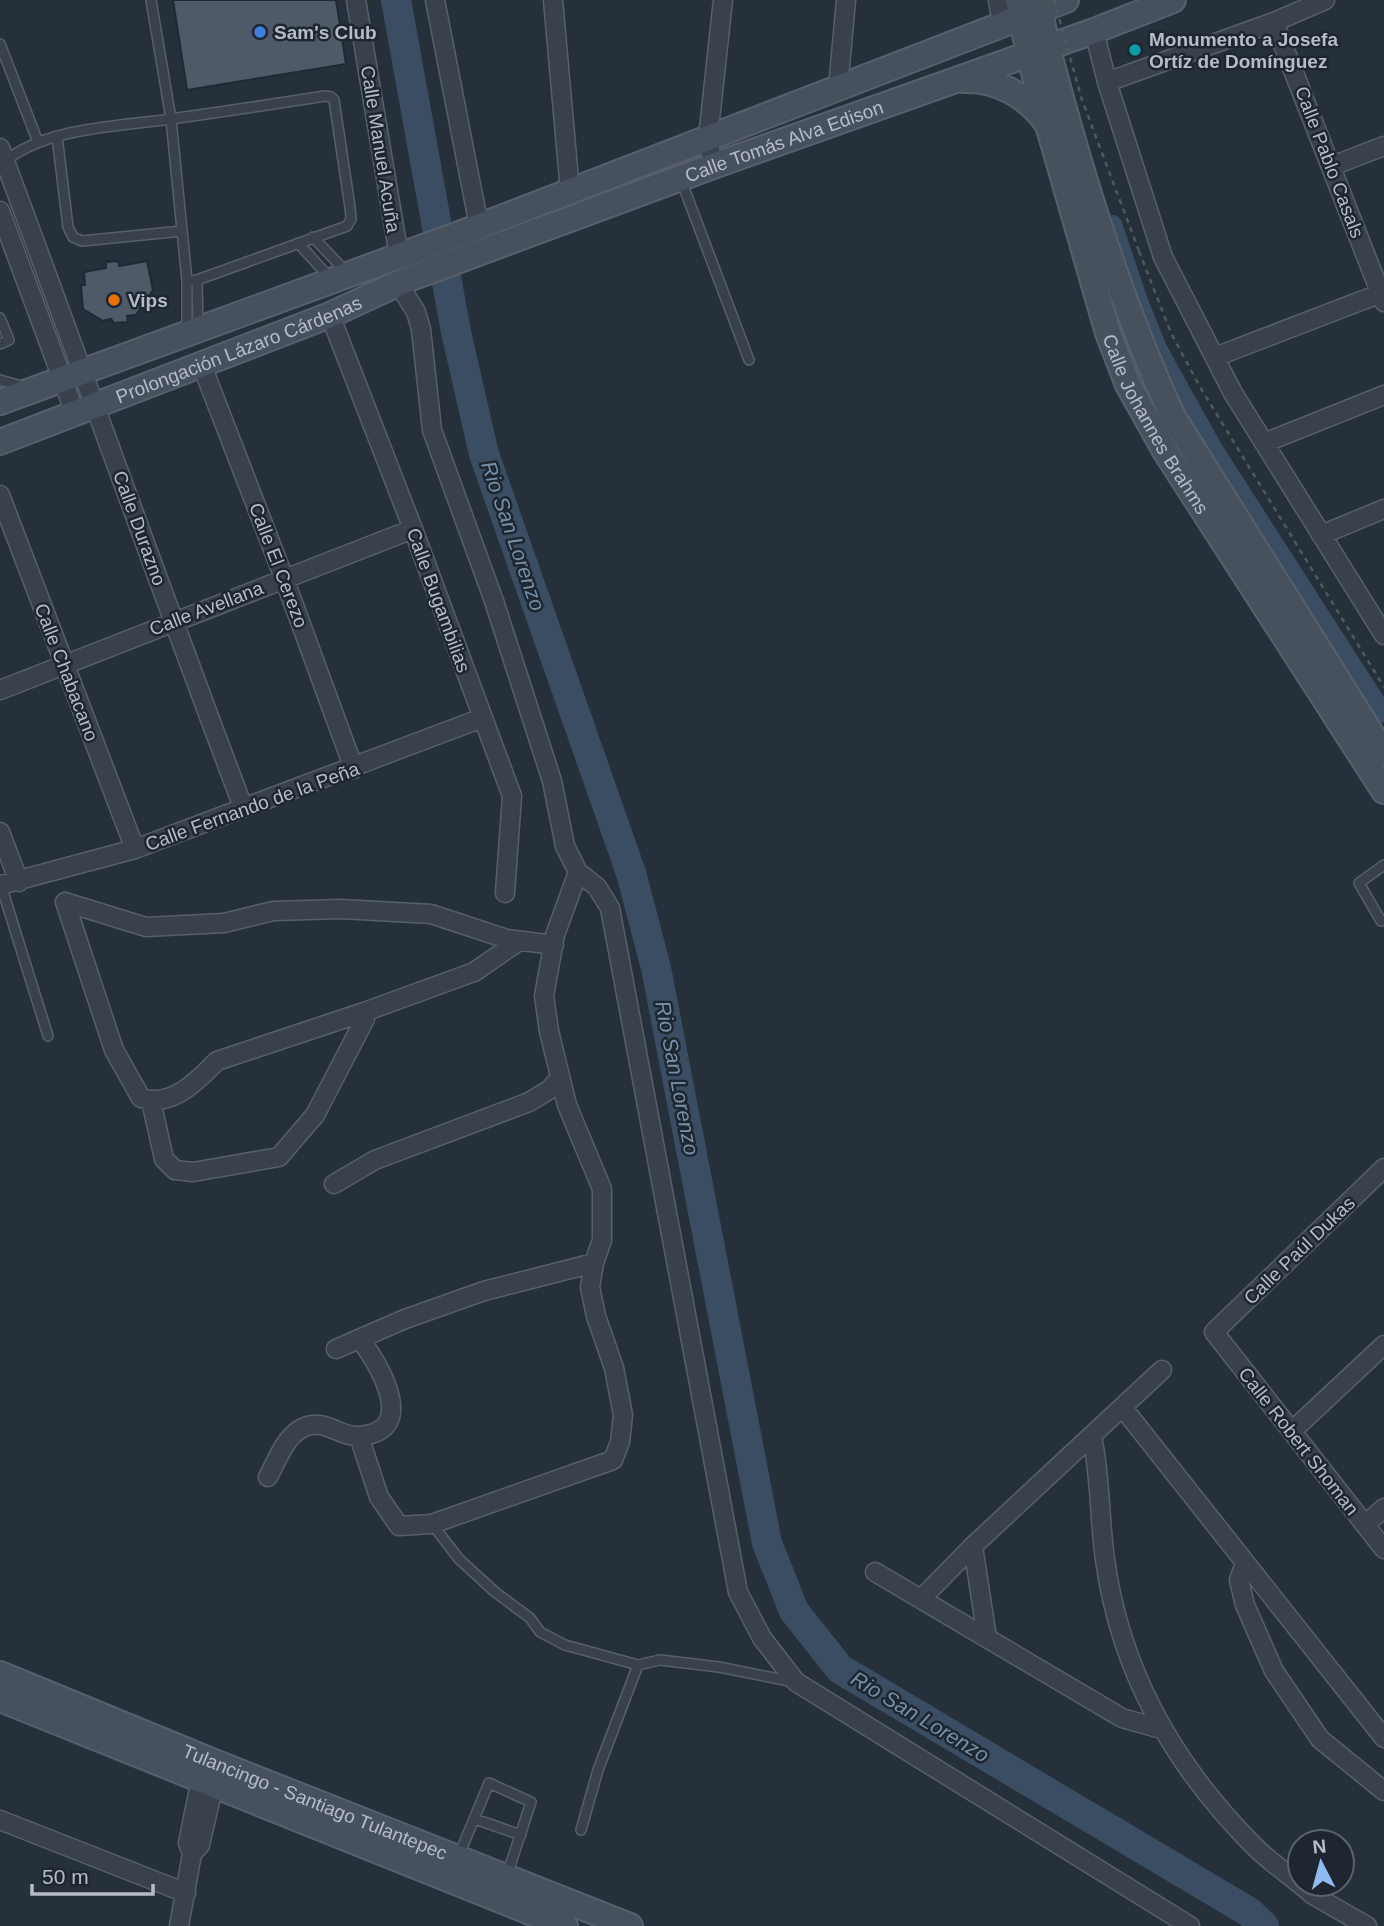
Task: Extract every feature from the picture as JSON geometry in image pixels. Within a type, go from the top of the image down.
[{"type":"main road","name":"Calle Tomás Alva Edison","points":[[470,229],[838,88],[1024,7],[1066,0]]},
{"type":"main road","name":"Calle Tomás Alva Edison","points":[[474,255],[1173,0]]},
{"type":"main road","name":"Calle Johannes Brahms","points":[[1024,7],[1145,358],[1173,417],[1384,754]]},
{"type":"main road","name":"Calle Johannes Brahms","points":[[1038,51],[1048,126],[1108,332],[1118,362],[1143,416],[1384,791]]},
{"type":"main road","points":[[953,81],[981,81],[1008,89],[1031,104],[1048,126]]},
{"type":"main road","name":"Prolongación Lázaro Cárdenas","points":[[0,442],[330,315],[470,229]]},
{"type":"main road","name":"Prolongación Lázaro Cárdenas","points":[[0,402],[340,277],[474,255]]},
{"type":"main road","name":"Tulancingo - Santiago Tulantepec","points":[[0,1674],[209,1772]]},
{"type":"main road","name":"Tulancingo - Santiago Tulantepec","points":[[0,1699],[209,1772],[502,1889],[631,1926]]},
{"type":"main road","name":"Tulancingo - Santiago Tulantepec","points":[[502,1889],[565,1926]]},
{"type":"street","name":"Calle Manuel Acuña","points":[[356,0],[403,268]]},
{"type":"street","points":[[435,0],[470,229]]},
{"type":"street","points":[[553,0],[570,191]]},
{"type":"street","points":[[713,166],[708,138],[723,0]]},
{"type":"street","points":[[838,88],[846,0]]},
{"type":"street","points":[[1107,82],[1275,22],[1325,0]]},
{"type":"street","name":"Calle Pablo Casals","points":[[1275,22],[1383,296]]},
{"type":"street","points":[[1094,31],[1107,82],[1163,257],[1264,443],[1321,535],[1379,616],[1384,635]]},
{"type":"street","points":[[1332,166],[1384,146]]},
{"type":"street","points":[[2,158],[73,374]]},
{"type":"street","points":[[0,211],[73,374]]},
{"type":"street","points":[[403,268],[421,329],[432,430],[494,601],[552,781],[565,846],[578,872],[597,887],[610,908],[738,1592],[762,1638],[796,1682],[1190,1926]]},
{"type":"street","points":[[1215,357],[1383,296]]},
{"type":"street","name":"Calle Bugambilias","points":[[330,315],[512,796],[505,893]]},
{"type":"street","name":"Calle El Cerezo","points":[[201,363],[354,769]]},
{"type":"street","name":"Calle Durazno","points":[[73,374],[173,621],[243,807]]},
{"type":"street","points":[[1264,443],[1384,395]]},
{"type":"street","name":"Calle Chabacano","points":[[0,495],[135,849]]},
{"type":"street","points":[[1321,535],[1384,509]]},
{"type":"street","name":"Calle Avellana","points":[[0,690],[413,529]]},
{"type":"street","name":"Calle Fernando de la Peña","points":[[6,884],[135,849],[243,807],[354,769],[482,718]]},
{"type":"street","points":[[0,832],[6,884]]},
{"type":"street","points":[[359,1436],[379,1497],[399,1526],[432,1524],[613,1460],[620,1442],[623,1415],[614,1368],[596,1316],[590,1287],[594,1263],[603,1240],[602,1189],[566,1105],[544,996],[554,945],[578,872]]},
{"type":"street","points":[[519,941],[474,972],[365,1012],[217,1061],[200,1078],[170,1098],[151,1101],[141,1098],[114,1050],[65,902],[146,927],[224,923],[273,911],[341,909],[431,914],[519,941],[554,945]]},
{"type":"street","points":[[151,1101],[164,1159],[175,1170],[204,1170],[279,1157],[314,1115],[365,1020],[365,1012]]},
{"type":"street","points":[[334,1184],[375,1160],[529,1102],[549,1090],[560,1078]]},
{"type":"street","name":"Calle Paúl Dukas","points":[[1214,1332],[1384,1168]]},
{"type":"street","points":[[336,1349],[405,1319],[484,1291],[594,1263]]},
{"type":"street","name":"Calle Robert Shoman","points":[[1214,1332],[1384,1549]]},
{"type":"street","points":[[268,1477],[290,1437],[306,1426],[326,1424],[344,1434],[359,1436],[388,1425],[392,1414],[384,1381],[376,1362],[360,1339]]},
{"type":"street","points":[[1292,1431],[1384,1345]]},
{"type":"street","points":[[921,1599],[973,1546],[1162,1370]]},
{"type":"street","points":[[1123,1408],[1384,1738]]},
{"type":"street","points":[[1092,1437],[1099,1468],[1105,1559],[1121,1637],[1161,1729],[1195,1780],[1256,1848],[1286,1873]]},
{"type":"street","points":[[1365,1525],[1384,1508]]},
{"type":"street","points":[[973,1546],[987,1638]]},
{"type":"street","points":[[1245,1563],[1239,1580],[1244,1605],[1274,1671],[1320,1739],[1384,1791]]},
{"type":"street","points":[[875,1572],[1122,1718],[1161,1729]]},
{"type":"street","points":[[179,1926],[192,1854],[188,1843],[209,1772]]},
{"type":"street","points":[[0,1820],[186,1893]]},
{"type":"street","points":[[1319,1898],[1367,1926]]},
{"type":"lane","points":[[151,0],[171,119],[182,231],[192,281],[193,330]]},
{"type":"lane","points":[[0,44],[38,142]]},
{"type":"lane","points":[[2,158],[57,136],[331,97],[334,100],[351,219],[347,226],[192,281]]},
{"type":"lane","points":[[57,136],[68,228],[73,237],[82,241],[182,231]]},
{"type":"lane","points":[[680,179],[749,360]]},
{"type":"lane","points":[[313,237],[340,277]]},
{"type":"lane","points":[[299,243],[340,277]]},
{"type":"lane","points":[[0,318],[9,341],[0,344]]},
{"type":"lane","points":[[0,380],[34,389]]},
{"type":"lane","points":[[1384,864],[1359,883],[1381,921],[1384,920]]},
{"type":"lane","points":[[6,884],[48,1036]]},
{"type":"lane","points":[[432,1524],[459,1559],[495,1592],[530,1618],[540,1632],[565,1645],[638,1665],[660,1660],[719,1667],[796,1682]]},
{"type":"lane","points":[[581,1830],[598,1770],[638,1665]]},
{"type":"lane","points":[[454,1869],[489,1783],[531,1802],[502,1889]]},
{"type":"lane","points":[[475,1819],[521,1835]]},
{"type":"path","points":[[1024,7],[1083,100],[1171,333],[1200,387],[1384,687]]},
{"type":"building","name":"Sam's Club","points":[[173,0],[336,0],[346,64],[187,90]]},
{"type":"building","name":"Vips","points":[[118,261],[119,266],[147,261],[153,290],[136,315],[127,316],[128,322],[114,323],[111,319],[103,321],[83,309],[81,285],[85,285],[84,272],[106,268],[106,262]]},
{"type":"waterway","name":"Rio San Lorenzo","points":[[396,0],[456,332],[484,454],[631,873],[656,968],[767,1543],[794,1611],[840,1669],[1249,1912],[1264,1926]]},
{"type":"waterway","points":[[1113,224],[1158,348],[1181,390],[1214,449],[1384,714]]},
{"type":"place","name":"Sam's Club","points":[[260,32]]},
{"type":"place","name":"Monumento a Josefa Ortíz de Domínguez","points":[[1135,50]]},
{"type":"place","name":"Vips","points":[[114,300]]}]
